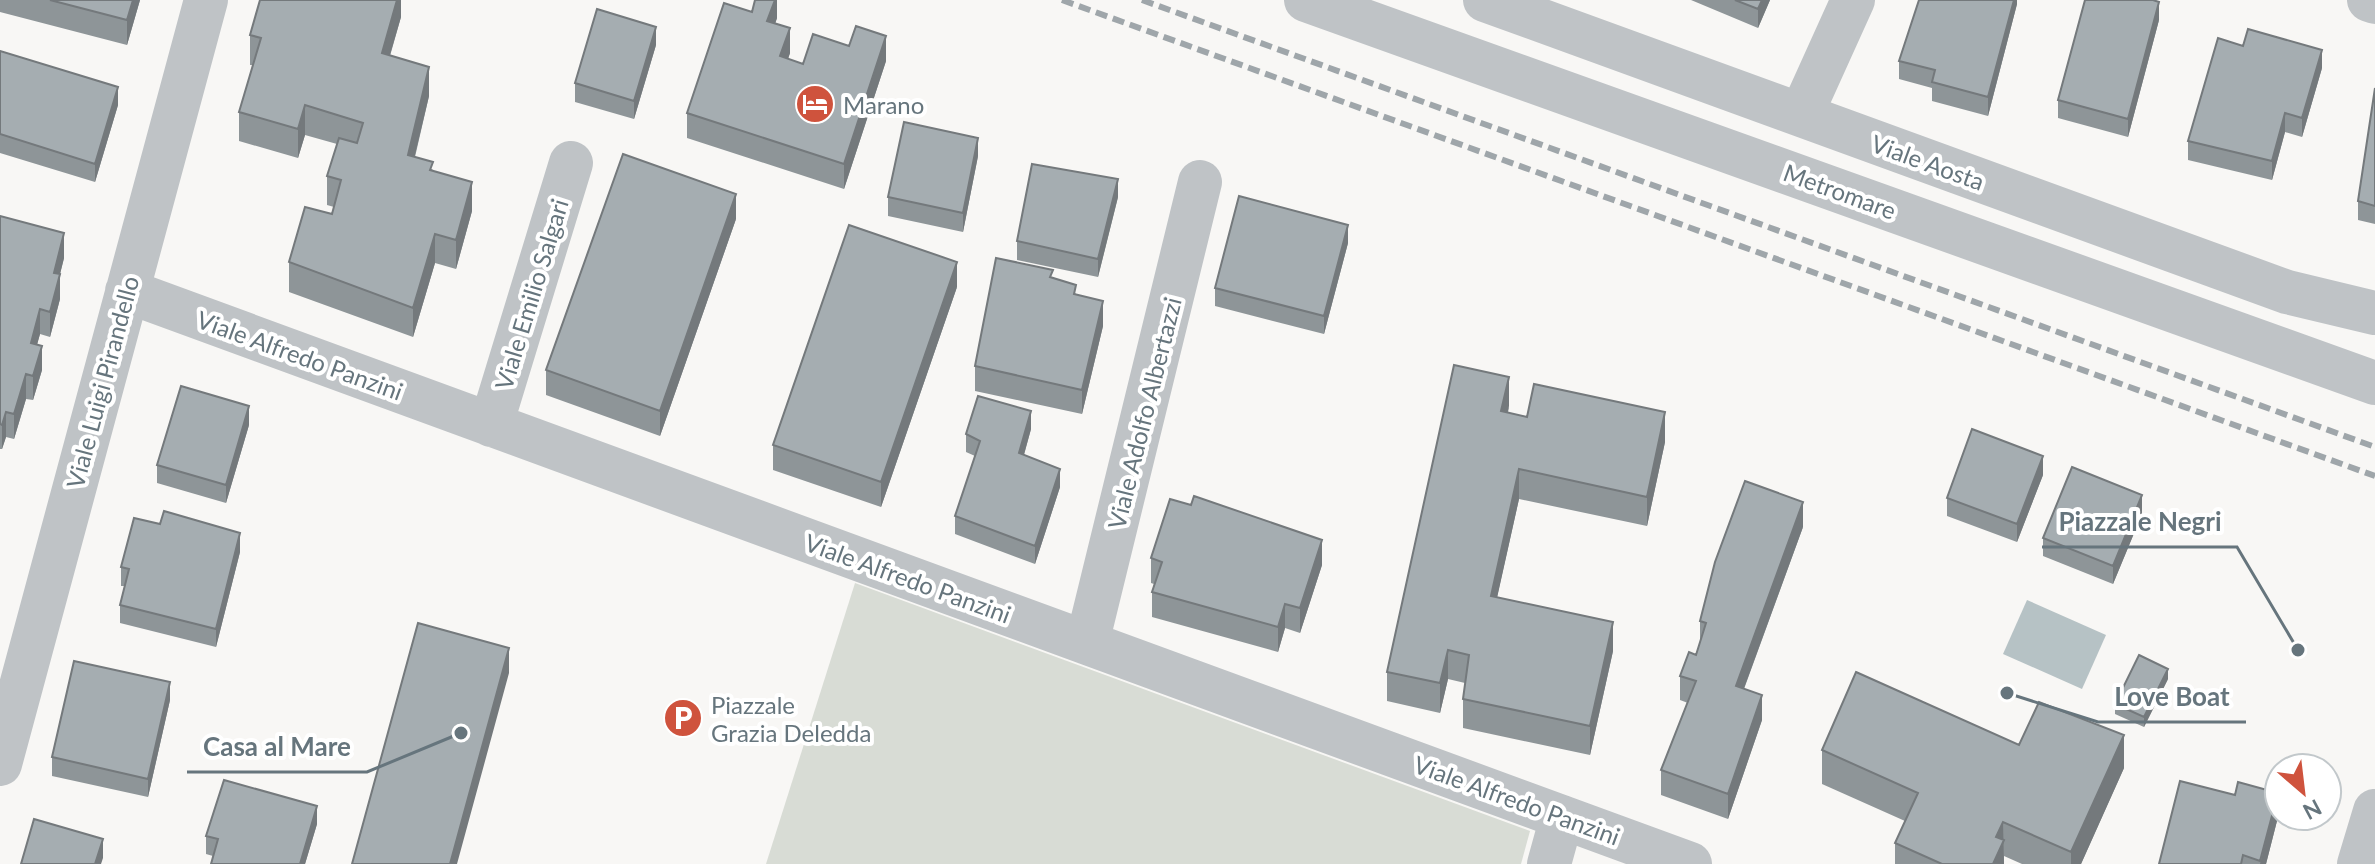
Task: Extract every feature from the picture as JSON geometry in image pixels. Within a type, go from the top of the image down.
[{"type":"street","name":"Viale Luigi Pirandello","points":[[0,764],[206,0]]},
{"type":"street","name":"Metromare","points":[[1306,0],[2375,383]]},
{"type":"street","name":"Viale Aosta","points":[[1485,0],[2287,292],[2375,313]]},
{"type":"street","points":[[1801,115],[1853,0]]},
{"type":"street","points":[[2369,0],[2375,2]]},
{"type":"street","name":"Viale Emilio Salgari","points":[[491,425],[571,163]]},
{"type":"street","name":"Viale Adolfo Albertazzi","points":[[1087,643],[1200,182]]},
{"type":"street","name":"Viale Alfredo Panzini","points":[[127,291],[1690,864]]},
{"type":"street","points":[[2359,864],[2375,811]]},
{"type":"street","points":[[1549,864],[1562,817]]},
{"type":"shaded area","points":[[855,583],[1530,831],[1521,864],[766,864]]},
{"type":"shaded area","points":[[2027,600],[2106,635],[2082,689],[2003,654]]},
{"type":"building","points":[[50,0],[133,0],[127,20]]},
{"type":"building","points":[[260,0],[397,0],[382,53],[429,67],[408,155],[433,162],[430,170],[472,182],[456,240],[435,234],[413,308],[289,262],[305,207],[332,214],[341,180],[327,176],[339,138],[357,143],[363,123],[305,105],[298,129],[239,112],[261,38],[250,35]]},
{"type":"building","points":[[755,0],[775,0],[767,21],[790,28],[780,56],[803,64],[813,34],[849,46],[856,26],[886,36],[844,164],[687,113],[724,3],[752,12]]},
{"type":"building","points":[[1735,0],[1762,0],[1758,9]]},
{"type":"building","points":[[1919,0],[2014,0],[1988,97],[1932,82],[1935,70],[1899,61]]},
{"type":"building","points":[[2085,0],[2159,2],[2128,119],[2058,100]]},
{"type":"building","points":[[597,9],[656,27],[634,101],[575,83]]},
{"type":"building","points":[[2248,29],[2322,50],[2302,118],[2285,113],[2272,161],[2188,141],[2218,38],[2243,46]]},
{"type":"building","points":[[0,51],[118,87],[95,164],[0,134]]},
{"type":"building","points":[[2375,88],[2375,206],[2358,201]]},
{"type":"building","points":[[904,122],[978,138],[963,213],[888,197]]},
{"type":"building","points":[[623,154],[736,194],[660,411],[546,370]]},
{"type":"building","points":[[1032,164],[1118,179],[1098,259],[1017,241]]},
{"type":"building","points":[[1239,196],[1348,225],[1324,316],[1215,288]]},
{"type":"building","points":[[0,216],[64,233],[54,273],[60,274],[50,312],[40,309],[31,343],[42,346],[33,376],[26,374],[14,414],[6,412],[2,425],[0,424]]},
{"type":"building","points":[[849,225],[957,262],[881,482],[773,445]]},
{"type":"building","points":[[996,258],[1053,270],[1050,277],[1076,285],[1074,294],[1103,301],[1082,390],[975,366]]},
{"type":"building","points":[[1454,365],[1509,377],[1501,411],[1527,417],[1534,384],[1665,412],[1647,497],[1519,469],[1491,596],[1613,622],[1590,726],[1463,699],[1469,655],[1448,650],[1440,683],[1387,672]]},
{"type":"building","points":[[181,386],[249,406],[226,485],[157,465]]},
{"type":"building","points":[[978,396],[1031,411],[1019,453],[1060,469],[1035,546],[955,516],[980,441],[966,434]]},
{"type":"building","points":[[1972,429],[2043,456],[2017,524],[1947,498]]},
{"type":"building","points":[[2072,467],[2142,495],[2113,566],[2043,538]]},
{"type":"building","points":[[1745,481],[1803,502],[1736,686],[1762,695],[1728,794],[1661,770],[1696,681],[1680,676],[1689,652],[1696,655],[1706,623],[1700,621],[1715,562]]},
{"type":"building","points":[[1194,496],[1322,540],[1300,608],[1285,604],[1278,627],[1152,592],[1162,562],[1151,558],[1170,499],[1191,505]]},
{"type":"building","points":[[164,511],[240,533],[216,629],[120,605],[129,569],[121,567],[134,518],[160,524]]},
{"type":"building","points":[[418,623],[509,648],[450,864],[352,864]]},
{"type":"building","points":[[2139,655],[2168,669],[2144,717],[2115,704]]},
{"type":"building","points":[[74,661],[170,682],[148,779],[52,757]]},
{"type":"building","points":[[1856,672],[2019,745],[2039,702],[2124,735],[2071,852],[2003,822],[1996,837],[2004,840],[1993,864],[1942,864],[1895,843],[1918,793],[1822,750]]},
{"type":"building","points":[[224,780],[317,806],[300,864],[211,864],[218,839],[206,836]]},
{"type":"building","points":[[2180,781],[2235,795],[2238,782],[2263,789],[2263,832],[2268,832],[2260,861],[2243,855],[2241,864],[2159,864]]},
{"type":"building","points":[[34,819],[103,839],[95,864],[21,864]]},
{"type":"railway","points":[[1062,0],[2375,476]]},
{"type":"railway","points":[[1142,0],[2375,447]]},
{"type":"place","name":"Marano","points":[[815,104]]},
{"type":"place","name":"Piazzale Negri","points":[[2298,650]]},
{"type":"place","name":"Love Boat","points":[[2007,693]]},
{"type":"place","name":"Piazzale Grazia Deledda","points":[[683,718]]},
{"type":"place","name":"Casa al Mare","points":[[461,733]]}]
